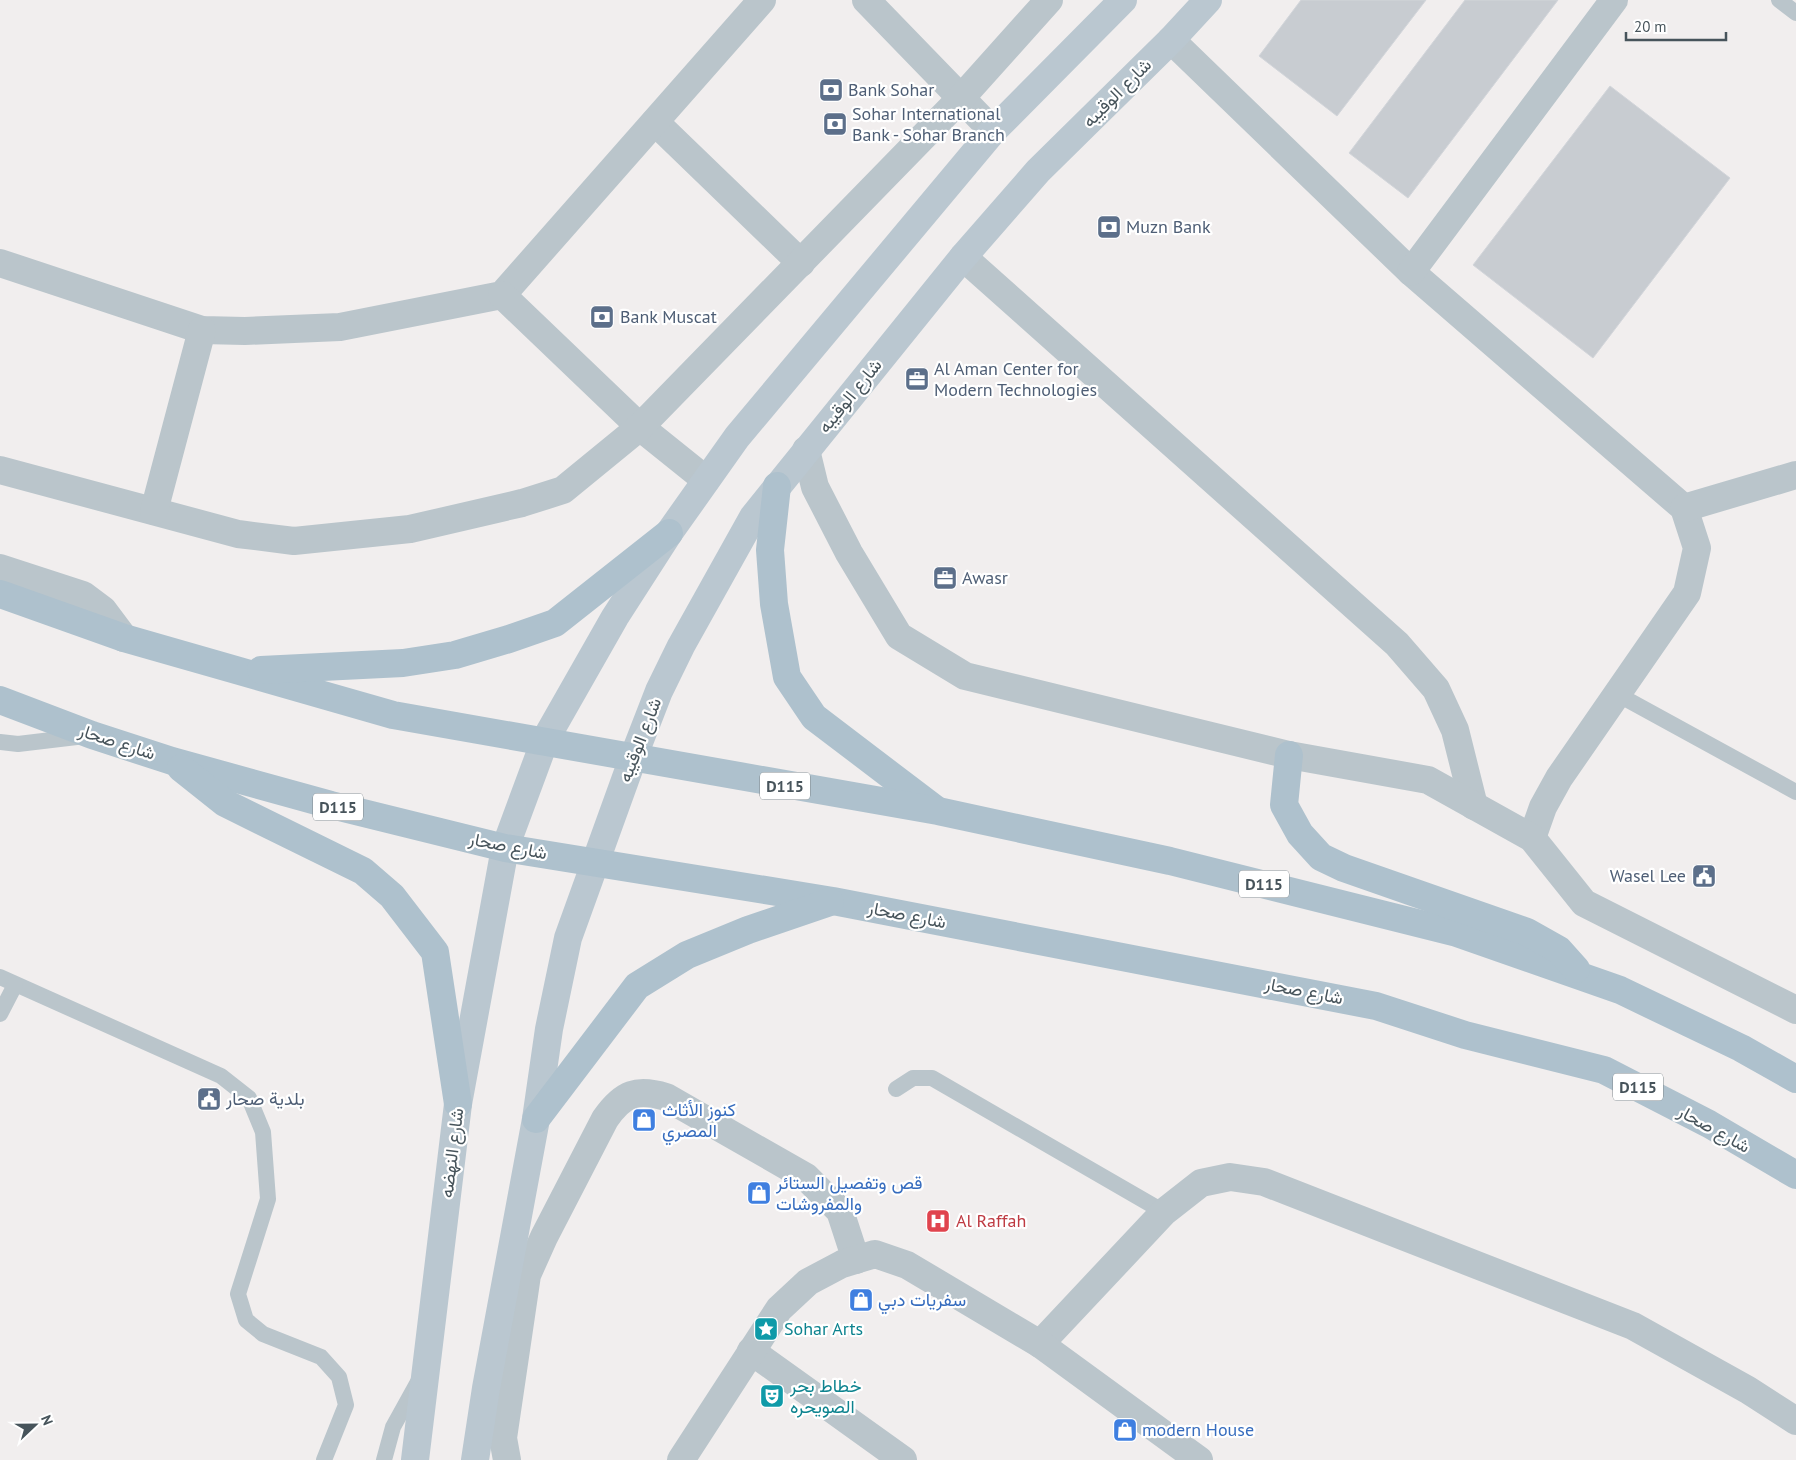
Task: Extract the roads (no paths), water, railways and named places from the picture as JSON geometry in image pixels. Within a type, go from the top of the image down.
[{"type":"main road","points":[[505,848],[545,740],[615,617],[668,533],[737,437],[993,130],[1123,0]]},
{"type":"main road","name":"شارع الوقيبه","points":[[595,862],[659,690],[737,543],[777,486],[963,256],[1038,171],[1171,40],[1208,0]]},
{"type":"main road","points":[[777,486],[770,550],[774,604],[787,677],[814,717],[938,811]]},
{"type":"main road","points":[[240,672],[403,663],[455,655],[508,639],[555,623],[668,533]]},
{"type":"main road","name":"D115","points":[[0,594],[124,638],[393,715],[545,740],[633,758],[938,811],[1170,861],[1365,908],[1457,933],[1620,990],[1742,1048],[1796,1079]]},
{"type":"main road","name":"شارع صحار","points":[[0,700],[92,735],[172,761],[360,813],[505,848],[833,901],[1376,1006],[1465,1035],[1604,1070],[1709,1124],[1796,1175]]},
{"type":"main road","points":[[1289,755],[1284,805],[1300,834],[1321,857],[1344,868],[1527,932],[1558,950],[1584,977]]},
{"type":"main road","points":[[172,761],[225,803],[363,871],[392,896],[435,952],[458,1104]]},
{"type":"main road","name":"شارع النهضه","points":[[415,1460],[458,1104],[505,848]]},
{"type":"main road","points":[[477,1459],[486,1388],[536,1119],[549,1029],[568,938],[595,862]]},
{"type":"main road","points":[[536,1119],[637,986],[687,955],[748,930],[833,901]]},
{"type":"street","points":[[0,263],[202,330],[246,331],[340,326],[502,295],[762,0]]},
{"type":"street","points":[[866,0],[993,130]]},
{"type":"street","points":[[0,470],[238,534],[294,541],[410,529],[522,503],[563,490],[640,427],[962,98],[1049,0]]},
{"type":"street","points":[[1411,272],[1614,0]]},
{"type":"street","points":[[1171,40],[1411,272],[1684,508],[1697,548],[1687,593],[1560,778],[1543,807],[1532,838]]},
{"type":"street","points":[[655,122],[801,262]]},
{"type":"street","points":[[963,256],[1397,644],[1436,689],[1451,722],[1474,806]]},
{"type":"street","points":[[502,295],[640,427],[706,480]]},
{"type":"street","points":[[154,511],[202,330]]},
{"type":"street","points":[[806,450],[815,487],[849,553],[899,636],[965,676],[1289,755],[1428,780],[1532,838],[1584,903],[1796,1010]]},
{"type":"street","points":[[1684,508],[1796,475]]},
{"type":"street","points":[[0,568],[82,595],[103,610],[124,638]]},
{"type":"street","points":[[507,1460],[503,1438],[527,1275],[544,1237],[606,1119],[616,1104],[631,1094],[649,1092],[666,1097],[806,1178],[840,1211],[856,1260]]},
{"type":"street","points":[[1040,1344],[1164,1212],[1201,1183],[1230,1177],[1264,1182],[1633,1326],[1748,1390],[1796,1422]]},
{"type":"street","points":[[681,1460],[779,1309],[808,1282],[842,1264],[875,1254],[907,1265],[1040,1344],[1200,1460]]},
{"type":"street","points":[[751,1351],[904,1460]]},
{"type":"lane","points":[[1779,0],[1796,13]]},
{"type":"lane","points":[[1617,694],[1796,792]]},
{"type":"lane","points":[[0,742],[18,744],[92,735]]},
{"type":"lane","points":[[0,977],[221,1076],[249,1098],[263,1132],[268,1199],[238,1294],[246,1320],[263,1334],[321,1357],[339,1377],[346,1405],[324,1460]]},
{"type":"lane","points":[[0,1014],[15,985]]},
{"type":"lane","points":[[896,1089],[913,1078],[932,1078],[1164,1212]]},
{"type":"lane","points":[[384,1460],[393,1427],[426,1368]]},
{"type":"place","name":"Bank Sohar","points":[[831,90]]},
{"type":"place","name":"Sohar International Bank - Sohar Branch","points":[[835,124]]},
{"type":"place","name":"Muzn Bank","points":[[1109,227]]},
{"type":"place","name":"Bank Muscat","points":[[602,317]]},
{"type":"place","name":"Al Aman Center for Modern Technologies","points":[[917,379]]},
{"type":"place","name":"Awasr","points":[[945,578]]},
{"type":"place","name":"Wasel Lee","points":[[1704,876]]},
{"type":"place","name":"بلدية صحار","points":[[209,1099]]},
{"type":"place","name":"كنوز الأثاث المصري","points":[[644,1120]]},
{"type":"place","name":"قص وتفصيل الستائر والمفروشات","points":[[759,1193]]},
{"type":"place","name":"Al Raffah","points":[[938,1221]]},
{"type":"place","name":"سفريات دبي","points":[[861,1300]]},
{"type":"place","name":"Sohar Arts","points":[[766,1329]]},
{"type":"place","name":"خطاط بحر الصويحره","points":[[772,1396]]},
{"type":"place","name":"modern House","points":[[1125,1430]]}]
